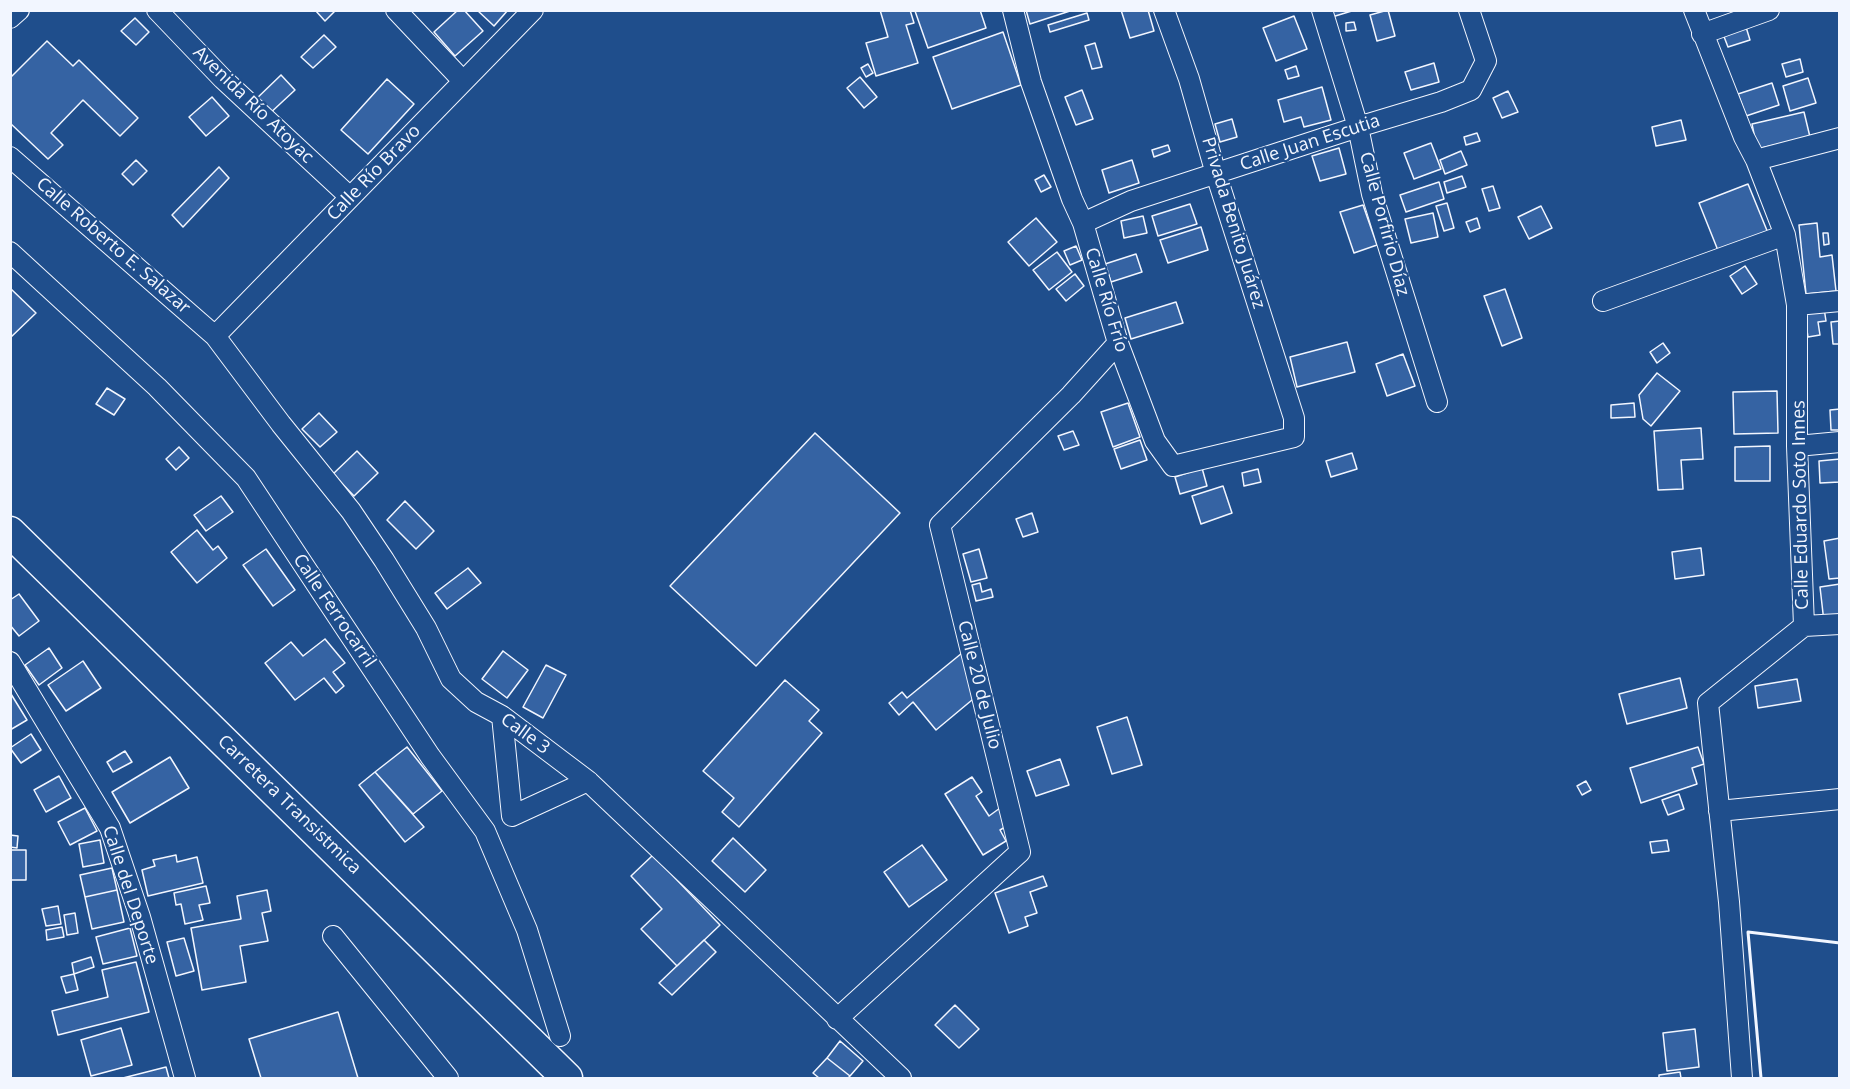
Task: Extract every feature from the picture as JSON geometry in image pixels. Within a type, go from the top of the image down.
[{"type":"main road","name":"Carretera Transistmica","points":[[10,532],[560,1059]]},
{"type":"street","points":[[10,18],[19,10]]},
{"type":"street","name":"Avenida Río Atoyac","points":[[157,10],[223,79],[350,197]]},
{"type":"street","points":[[396,10],[463,81]]},
{"type":"street","name":"Calle Río Bravo","points":[[215,336],[533,10]]},
{"type":"street","name":"Calle Río Frío","points":[[1013,10],[1031,82],[1072,199],[1083,223],[1118,343],[1155,441],[1173,466],[1294,438]]},
{"type":"street","name":"Privada Benito Juárez","points":[[1164,10],[1189,78],[1216,174],[1294,418],[1294,438]]},
{"type":"street","name":"Calle Porfirio Díaz","points":[[1322,10],[1358,127],[1372,194],[1437,402]]},
{"type":"street","name":"Calle Juan Escutia","points":[[1083,223],[1131,201],[1441,102],[1471,90],[1486,61],[1469,10]]},
{"type":"street","name":"Calle Eduardo Soto Innes","points":[[1694,10],[1785,235],[1797,305],[1797,446],[1804,626],[1708,704],[1729,902],[1743,1078]]},
{"type":"street","points":[[1702,34],[1769,10]]},
{"type":"street","points":[[1756,160],[1839,138]]},
{"type":"street","name":"Calle Roberto E. Salazar","points":[[10,157],[215,336]]},
{"type":"street","points":[[1603,301],[1785,235]]},
{"type":"street","name":"Calle Ferrocarril","points":[[10,252],[157,387],[246,478],[430,756],[485,831],[527,930],[560,1059]]},
{"type":"street","points":[[1797,305],[1839,301]]},
{"type":"street","name":"Calle 3","points":[[215,336],[281,424],[351,511],[426,628],[451,680],[476,702],[502,716],[588,781],[901,1078]]},
{"type":"street","name":"Calle 20 de Julio","points":[[837,1019],[1020,852],[940,525],[1071,395],[1118,343]]},
{"type":"street","points":[[1797,446],[1839,442]]},
{"type":"street","points":[[1804,626],[1839,624]]},
{"type":"street","name":"Calle del Deporte","points":[[10,662],[110,828],[140,916],[185,1078]]},
{"type":"street","points":[[502,716],[512,816]]},
{"type":"street","points":[[485,831],[588,781]]},
{"type":"street","points":[[1719,811],[1839,799]]},
{"type":"street","points":[[333,936],[448,1078]]},
{"type":"building","points":[[315,10],[336,10],[325,21]]},
{"type":"building","points":[[458,10],[464,10],[483,31],[455,56],[434,32]]},
{"type":"building","points":[[477,10],[508,10],[494,26]]},
{"type":"building","points":[[880,10],[910,10],[914,23],[906,25],[918,63],[876,76],[866,43],[888,37]]},
{"type":"building","points":[[980,10],[986,28],[928,48],[915,11]]},
{"type":"building","points":[[1026,10],[1073,10],[1030,24]]},
{"type":"building","points":[[1121,10],[1148,10],[1154,31],[1130,38]]},
{"type":"building","points":[[1330,10],[1355,10],[1332,17]]},
{"type":"building","points":[[1388,10],[1395,36],[1377,41],[1370,15]]},
{"type":"building","points":[[1087,13],[1089,20],[1050,32],[1048,25]]},
{"type":"building","points":[[1294,16],[1307,49],[1276,61],[1263,28]]},
{"type":"building","points":[[135,18],[149,32],[136,45],[121,31]]},
{"type":"building","points":[[1354,22],[1356,30],[1346,31],[1346,23]]},
{"type":"building","points":[[1746,27],[1750,40],[1728,47],[1723,34]]},
{"type":"building","points":[[1003,32],[1021,85],[952,109],[933,57]]},
{"type":"building","points":[[324,35],[336,47],[313,68],[301,57]]},
{"type":"building","points":[[47,41],[73,66],[79,60],[138,118],[120,136],[83,100],[51,133],[63,145],[48,159],[10,123],[10,78]]},
{"type":"building","points":[[1095,43],[1102,67],[1092,69],[1085,46]]},
{"type":"building","points":[[1800,59],[1803,72],[1786,77],[1782,64]]},
{"type":"building","points":[[1434,63],[1439,82],[1411,90],[1405,72]]},
{"type":"building","points":[[868,64],[873,73],[866,77],[861,68]]},
{"type":"building","points":[[1296,66],[1299,76],[1288,79],[1285,70]]},
{"type":"building","points":[[281,75],[295,90],[267,116],[253,102]]},
{"type":"building","points":[[860,77],[877,97],[864,108],[847,88]]},
{"type":"building","points":[[1808,78],[1816,103],[1790,111],[1783,86]]},
{"type":"building","points":[[387,79],[414,104],[368,154],[341,130]]},
{"type":"building","points":[[1772,83],[1779,105],[1746,116],[1738,94]]},
{"type":"building","points":[[1322,87],[1331,120],[1304,127],[1301,117],[1284,122],[1278,100]]},
{"type":"building","points":[[1082,90],[1093,119],[1076,125],[1065,97]]},
{"type":"building","points":[[1508,91],[1518,112],[1502,118],[1493,98]]},
{"type":"building","points":[[212,97],[229,116],[206,136],[189,117]]},
{"type":"building","points":[[1804,112],[1810,137],[1757,149],[1752,124]]},
{"type":"building","points":[[1232,119],[1237,137],[1220,142],[1215,124]]},
{"type":"building","points":[[1681,120],[1686,140],[1656,146],[1652,127]]},
{"type":"building","points":[[1477,133],[1480,141],[1466,145],[1464,137]]},
{"type":"building","points":[[1431,143],[1441,169],[1414,179],[1404,153]]},
{"type":"building","points":[[1168,145],[1170,151],[1154,157],[1152,150]]},
{"type":"building","points":[[1339,148],[1346,174],[1320,181],[1312,156]]},
{"type":"building","points":[[1461,151],[1467,165],[1445,174],[1440,160]]},
{"type":"building","points":[[136,160],[147,171],[133,185],[122,174]]},
{"type":"building","points":[[1132,160],[1139,183],[1109,193],[1102,170]]},
{"type":"building","points":[[219,167],[229,178],[183,227],[172,215]]},
{"type":"building","points":[[1044,175],[1051,187],[1041,192],[1035,180]]},
{"type":"building","points":[[1462,176],[1466,187],[1447,193],[1444,182]]},
{"type":"building","points":[[1439,182],[1444,199],[1406,212],[1400,195]]},
{"type":"building","points":[[1748,184],[1768,233],[1719,253],[1699,203]]},
{"type":"building","points":[[1493,186],[1500,208],[1489,211],[1482,189]]},
{"type":"building","points":[[1447,203],[1454,228],[1444,231],[1436,206]]},
{"type":"building","points":[[1190,204],[1197,224],[1158,236],[1152,216]]},
{"type":"building","points":[[1363,205],[1377,245],[1354,253],[1340,212]]},
{"type":"building","points":[[1541,206],[1552,228],[1529,239],[1518,217]]},
{"type":"building","points":[[1433,213],[1438,237],[1411,243],[1405,219]]},
{"type":"building","points":[[1143,216],[1147,233],[1124,238],[1121,221]]},
{"type":"building","points":[[1036,218],[1057,242],[1029,266],[1008,242]]},
{"type":"building","points":[[1477,218],[1480,228],[1470,232],[1466,222]]},
{"type":"building","points":[[1817,223],[1820,257],[1832,255],[1836,291],[1806,294],[1799,225]]},
{"type":"building","points":[[1201,227],[1208,250],[1168,263],[1160,240]]},
{"type":"building","points":[[1823,233],[1828,233],[1829,244],[1824,245]]},
{"type":"building","points":[[1076,246],[1082,260],[1070,265],[1064,251]]},
{"type":"building","points":[[1057,252],[1072,272],[1049,290],[1033,270]]},
{"type":"building","points":[[1136,254],[1142,272],[1111,282],[1105,264]]},
{"type":"building","points":[[1745,266],[1757,284],[1742,294],[1730,276]]},
{"type":"building","points":[[1075,274],[1084,286],[1066,301],[1056,289]]},
{"type":"building","points":[[10,288],[36,313],[10,338]]},
{"type":"building","points":[[1505,289],[1522,338],[1502,346],[1484,296]]},
{"type":"building","points":[[1176,302],[1183,323],[1131,339],[1125,318]]},
{"type":"building","points":[[1824,308],[1826,321],[1818,322],[1820,335],[1808,337],[1804,311]]},
{"type":"building","points":[[1840,321],[1840,344],[1833,344],[1831,322]]},
{"type":"building","points":[[1347,342],[1355,372],[1297,387],[1290,357]]},
{"type":"building","points":[[1663,343],[1670,353],[1657,363],[1650,352]]},
{"type":"building","points":[[1403,354],[1415,386],[1387,396],[1376,364]]},
{"type":"building","points":[[1657,373],[1680,391],[1651,426],[1643,419],[1639,395]]},
{"type":"building","points":[[107,388],[125,399],[114,415],[96,404]]},
{"type":"building","points":[[1777,391],[1778,433],[1734,434],[1733,392]]},
{"type":"building","points":[[1128,403],[1140,437],[1113,447],[1101,412]]},
{"type":"building","points":[[1634,403],[1635,417],[1611,418],[1611,405]]},
{"type":"building","points":[[1840,409],[1840,430],[1831,430],[1830,410]]},
{"type":"building","points":[[319,413],[337,432],[320,447],[302,429]]},
{"type":"building","points":[[1701,428],[1703,459],[1681,460],[1683,489],[1658,490],[1654,431]]},
{"type":"building","points":[[1073,431],[1079,445],[1064,450],[1058,436]]},
{"type":"building","points":[[815,433],[900,513],[756,666],[670,586]]},
{"type":"building","points":[[1140,440],[1147,460],[1121,469],[1114,449]]},
{"type":"building","points":[[1770,446],[1770,481],[1735,481],[1735,447]]},
{"type":"building","points":[[179,447],[189,458],[176,470],[166,459]]},
{"type":"building","points":[[357,451],[378,473],[354,496],[333,474]]},
{"type":"building","points":[[1352,453],[1357,469],[1331,477],[1326,461]]},
{"type":"building","points":[[1840,459],[1840,482],[1820,483],[1819,461]]},
{"type":"building","points":[[1202,468],[1207,486],[1180,494],[1175,477]]},
{"type":"building","points":[[1258,469],[1261,482],[1244,486],[1242,473]]},
{"type":"building","points":[[1223,486],[1232,513],[1201,524],[1192,496]]},
{"type":"building","points":[[221,496],[233,512],[206,531],[194,515]]},
{"type":"building","points":[[405,501],[434,531],[416,549],[387,520]]},
{"type":"building","points":[[1032,513],[1038,532],[1023,537],[1016,519]]},
{"type":"building","points":[[197,530],[213,550],[218,546],[227,558],[197,583],[171,552]]},
{"type":"building","points":[[1840,538],[1840,578],[1829,579],[1824,541]]},
{"type":"building","points":[[1701,548],[1704,575],[1675,579],[1672,552]]},
{"type":"building","points":[[266,549],[295,590],[273,606],[243,565]]},
{"type":"building","points":[[979,549],[987,578],[971,582],[963,554]]},
{"type":"building","points":[[468,568],[481,583],[447,609],[435,593]]},
{"type":"building","points":[[980,583],[982,592],[991,589],[993,597],[976,601],[972,585]]},
{"type":"building","points":[[1840,584],[1840,620],[1824,622],[1820,587]]},
{"type":"building","points":[[19,594],[39,621],[19,636],[10,625],[10,600]]},
{"type":"building","points":[[325,639],[345,663],[333,672],[344,686],[336,693],[324,678],[295,700],[265,663],[291,642],[303,656]]},
{"type":"building","points":[[49,648],[62,668],[39,685],[25,665]]},
{"type":"building","points":[[503,651],[528,670],[507,698],[482,679]]},
{"type":"building","points":[[962,653],[978,695],[936,730],[913,702],[899,715],[889,703],[902,692],[907,698]]},
{"type":"building","points":[[83,661],[101,688],[66,711],[48,685]]},
{"type":"building","points":[[546,665],[566,675],[543,718],[523,707]]},
{"type":"building","points":[[1680,678],[1687,708],[1627,724],[1619,694]]},
{"type":"building","points":[[1797,679],[1801,701],[1758,708],[1755,686]]},
{"type":"building","points":[[785,680],[819,710],[809,721],[822,733],[739,827],[722,812],[734,798],[703,771]]},
{"type":"building","points":[[10,695],[27,720],[10,730]]},
{"type":"building","points":[[1127,717],[1142,765],[1112,774],[1097,727]]},
{"type":"building","points":[[31,734],[41,750],[21,763],[10,748]]},
{"type":"building","points":[[407,747],[442,791],[413,814],[375,772]]},
{"type":"building","points":[[1698,747],[1704,764],[1692,768],[1697,784],[1641,803],[1630,768]]},
{"type":"building","points":[[125,751],[132,762],[113,772],[107,762]]},
{"type":"building","points":[[170,757],[189,788],[130,823],[112,792]]},
{"type":"building","points":[[1060,759],[1069,785],[1036,796],[1027,771]]},
{"type":"building","points":[[375,772],[424,827],[405,842],[359,785]]},
{"type":"building","points":[[59,776],[71,798],[46,812],[34,790]]},
{"type":"building","points":[[972,777],[982,792],[976,796],[989,816],[1000,808],[1010,824],[1000,830],[1006,841],[983,855],[945,794]]},
{"type":"building","points":[[1586,781],[1591,790],[1582,795],[1577,786]]},
{"type":"building","points":[[1679,794],[1684,809],[1668,815],[1662,800]]},
{"type":"building","points":[[85,808],[97,831],[70,845],[58,822]]},
{"type":"building","points":[[10,835],[18,836],[17,848],[10,847]]},
{"type":"building","points":[[733,838],[766,870],[745,892],[712,861]]},
{"type":"building","points":[[100,840],[104,863],[83,867],[79,844]]},
{"type":"building","points":[[1667,840],[1669,851],[1652,853],[1650,842]]},
{"type":"building","points":[[922,845],[947,880],[909,907],[884,872]]},
{"type":"building","points":[[10,850],[26,850],[26,880],[10,880]]},
{"type":"building","points":[[176,855],[177,862],[197,857],[203,883],[148,896],[142,870],[155,866],[153,860]]},
{"type":"building","points":[[653,855],[720,925],[677,966],[641,929],[662,909],[631,876]]},
{"type":"building","points":[[112,868],[117,890],[85,897],[80,875]]},
{"type":"building","points":[[1043,876],[1047,886],[1030,892],[1037,913],[1025,917],[1028,926],[1009,933],[995,893]]},
{"type":"building","points":[[206,886],[210,903],[199,905],[203,920],[185,924],[181,904],[176,905],[174,893]]},
{"type":"building","points":[[117,890],[124,922],[92,929],[85,897]]},
{"type":"building","points":[[267,890],[271,911],[262,913],[268,941],[240,946],[246,982],[202,990],[191,928],[241,919],[237,896]]},
{"type":"building","points":[[58,906],[61,924],[46,926],[42,909]]},
{"type":"building","points":[[75,913],[78,933],[67,935],[64,915]]},
{"type":"building","points":[[62,927],[64,937],[47,940],[46,930]]},
{"type":"building","points":[[130,928],[137,956],[103,964],[96,937]]},
{"type":"building","points":[[184,938],[194,971],[176,976],[167,942]]},
{"type":"building","points":[[704,940],[716,952],[672,995],[659,983]]},
{"type":"building","points":[[91,957],[94,967],[74,974],[72,963]]},
{"type":"building","points":[[136,962],[149,1012],[58,1035],[52,1011],[108,997],[102,970]]},
{"type":"building","points":[[74,974],[78,990],[66,993],[61,977]]},
{"type":"building","points":[[955,1005],[979,1029],[959,1048],[935,1025]]},
{"type":"building","points":[[338,1012],[358,1078],[261,1078],[249,1039]]},
{"type":"building","points":[[121,1028],[132,1065],[91,1076],[81,1040]]},
{"type":"building","points":[[1695,1029],[1699,1067],[1667,1071],[1663,1033]]},
{"type":"building","points":[[840,1041],[863,1061],[850,1076],[827,1058]]},
{"type":"building","points":[[827,1058],[850,1076],[848,1078],[819,1078],[813,1073]]},
{"type":"building","points":[[166,1067],[169,1078],[123,1078]]},
{"type":"building","points":[[1680,1072],[1681,1078],[1659,1078],[1659,1075]]},
{"type":"wall","points":[[1761,1078],[1748,932],[1840,943]]}]
